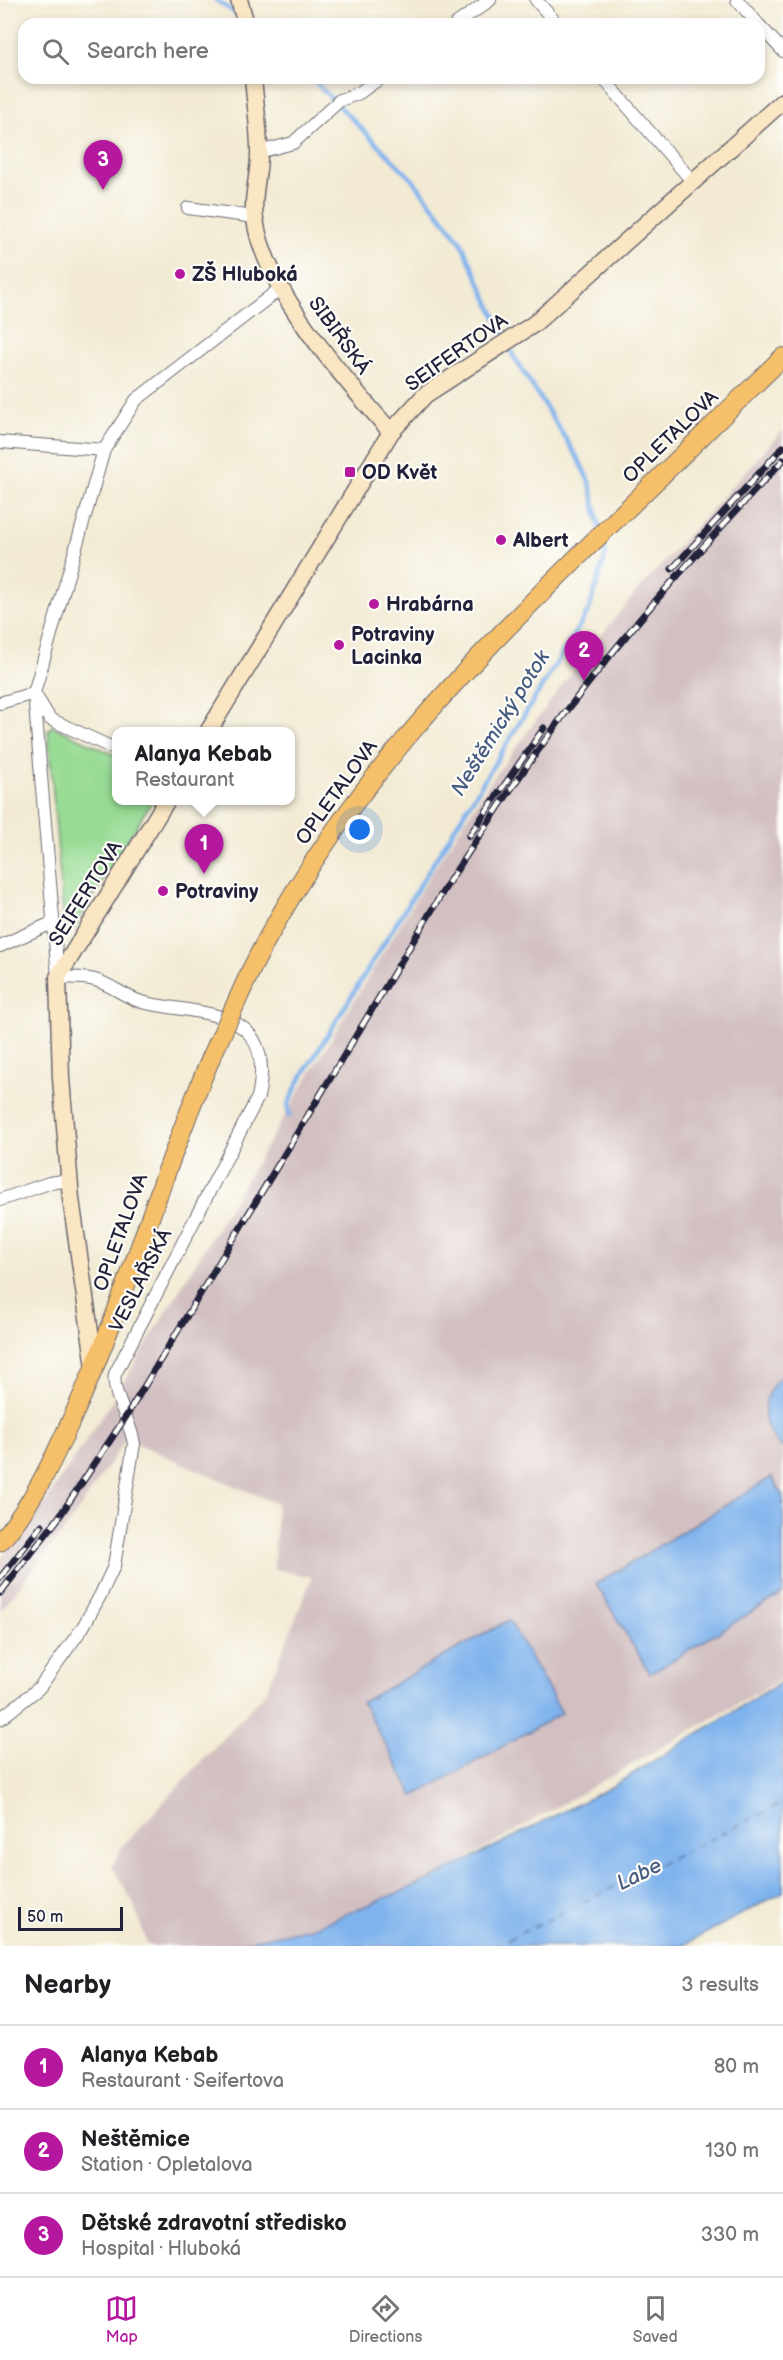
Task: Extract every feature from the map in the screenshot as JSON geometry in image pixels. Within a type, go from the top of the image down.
[{"type":"main road","name":"OPLETALOVA","points":[[0,1542],[18,1522],[57,1451],[95,1367],[211,1058],[251,970],[311,865],[373,777],[462,672],[783,357]]},
{"type":"street","points":[[464,18],[490,0]]},
{"type":"street","points":[[536,0],[551,18]]},
{"type":"street","points":[[737,0],[754,18]]},
{"type":"street","points":[[765,31],[783,51]]},
{"type":"street","name":"SIBIŘSKÁ","points":[[253,84],[259,152],[254,217],[260,247],[281,288],[342,376],[391,432]]},
{"type":"street","points":[[259,152],[293,143],[340,100],[359,93],[372,84]]},
{"type":"street","points":[[608,84],[693,182]]},
{"type":"street","name":"SEIFERTOVA","points":[[211,727],[391,432],[425,395],[534,324],[783,101]]},
{"type":"street","points":[[188,208],[254,217]]},
{"type":"street","name":"OPLETALOVA","points":[[95,1367],[70,1180],[61,1078],[58,977],[34,693],[104,450],[136,400],[281,288]]},
{"type":"street","points":[[0,442],[104,450]]},
{"type":"street","points":[[0,703],[34,693],[50,719],[112,748]]},
{"type":"street","name":"SEIFERTOVA","points":[[58,977],[165,805]]},
{"type":"street","points":[[0,946],[52,923]]},
{"type":"street","name":"VESLAŘSKÁ","points":[[0,1719],[39,1688],[83,1627],[114,1566],[134,1444],[132,1428],[114,1387],[115,1374],[258,1097],[261,1080],[261,1060],[255,1041],[241,1026],[213,1012],[144,1003],[95,980],[58,977]]},
{"type":"street","points":[[0,1200],[49,1183],[70,1180]]},
{"type":"shaded area","points":[[783,430],[783,1678],[429,1880],[312,1928],[228,1946],[148,1946],[133,1903],[112,1866],[122,1847],[266,1692],[312,1577],[274,1569],[277,1504],[126,1439],[67,1527],[0,1611],[0,1560],[41,1508],[113,1400],[434,869],[489,784],[581,660],[634,595]]},
{"type":"green space","points":[[52,726],[112,754],[112,805],[150,805],[73,930],[64,927],[48,731]]},
{"type":"water","points":[[783,1375],[783,1448],[769,1431],[765,1412],[769,1392]]},
{"type":"water","points":[[772,1477],[783,1496],[783,1593],[650,1674],[596,1584]]},
{"type":"water","points":[[509,1620],[562,1713],[414,1796],[362,1702]]},
{"type":"water","name":"Labe","points":[[783,1681],[783,1892],[682,1946],[226,1946],[312,1928],[429,1880],[613,1786]]},
{"type":"waterway","name":"Neštěmický potok","points":[[216,0],[238,15]]},
{"type":"waterway","name":"Neštěmický potok","points":[[317,84],[412,179],[461,242],[514,357],[579,460],[590,484],[600,529]]},
{"type":"waterway","name":"Neštěmický potok","points":[[289,1116],[288,1105],[298,1083],[589,610],[606,554],[603,540]]},
{"type":"ferry route","points":[[495,1946],[783,1803]]},
{"type":"railway","points":[[672,569],[783,447]]},
{"type":"railway","points":[[0,1593],[57,1520],[127,1415],[450,880],[521,774],[619,644],[711,538],[783,460]]},
{"type":"railway","points":[[469,836],[544,728]]},
{"type":"railway","points":[[0,1578],[42,1525]]},
{"type":"place","name":"Dětské zdravotní středisko","points":[[103,190]]},
{"type":"place","name":"ZŠ Hluboká","points":[[180,274]]},
{"type":"place","name":"OD Květ","points":[[350,472]]},
{"type":"place","name":"Albert","points":[[501,540]]},
{"type":"place","name":"Hrabárna","points":[[374,604]]},
{"type":"place","name":"Potraviny Lacinka","points":[[339,645]]},
{"type":"place","name":"Neštěmice","points":[[584,681]]},
{"type":"place","name":"Alanya Kebab","points":[[204,874]]},
{"type":"place","name":"Potraviny","points":[[163,891]]}]
